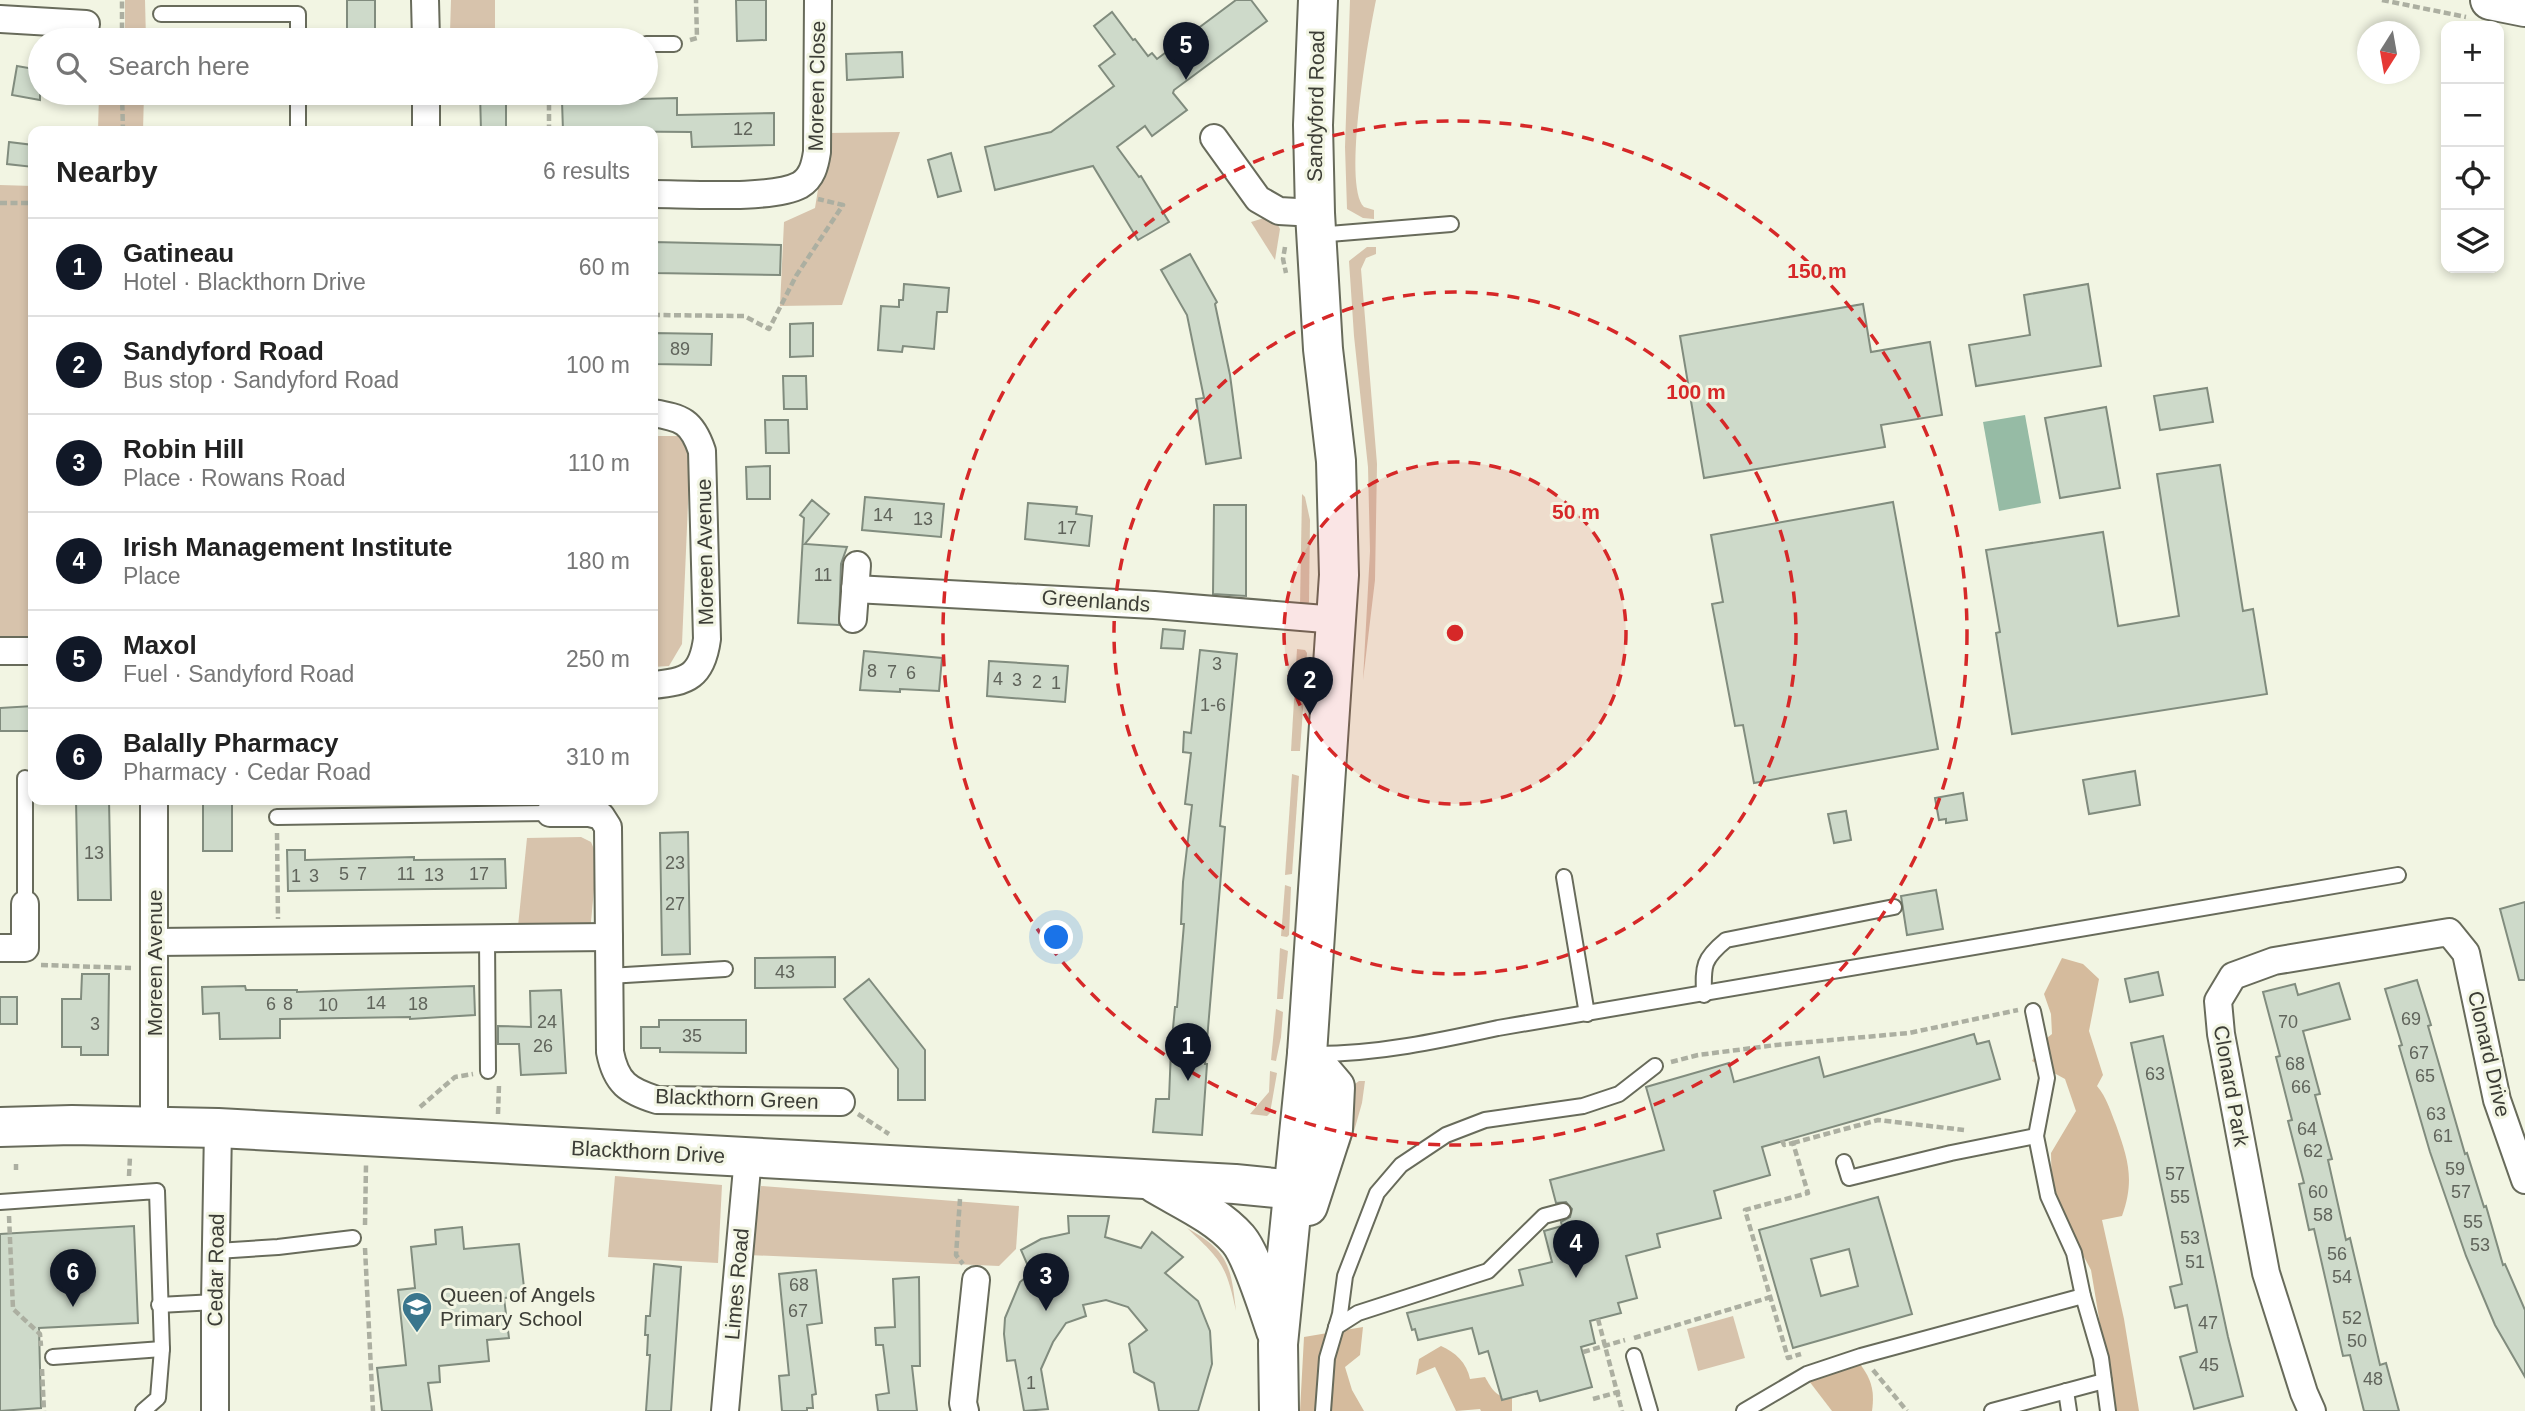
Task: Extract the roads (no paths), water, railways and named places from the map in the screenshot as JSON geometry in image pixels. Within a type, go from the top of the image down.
[{"type":"main road","name":"Sandyford Road","points":[[1279,1411],[1279,1339],[1307,1054],[1337,620],[1339,521],[1336,461],[1323,349],[1315,224],[1313,125],[1318,0]]},
{"type":"main road","points":[[2482,9],[2525,7]]},
{"type":"main road","name":"Sandyford Road","points":[[1289,1251],[1314,1193],[1333,1129],[1335,1087],[1307,1054]]},
{"type":"main road","name":"Blackthorn Drive","points":[[0,1127],[72,1125],[218,1128],[1148,1179],[1295,1190]]},
{"type":"main road","points":[[1148,1179],[1207,1214],[1239,1240],[1279,1339]]},
{"type":"street","points":[[425,0],[426,28]]},
{"type":"street","name":"Moreen Close","points":[[658,194],[763,194],[783,191],[802,184],[814,170],[818,0]]},
{"type":"street","points":[[0,19],[86,23]]},
{"type":"street","points":[[426,105],[426,126]]},
{"type":"street","name":"Sandyford Road","points":[[1214,138],[1258,199],[1279,211],[1315,224]]},
{"type":"street","name":"Moreen Avenue","points":[[658,415],[678,418],[695,431],[702,450],[707,639],[704,659],[694,675],[658,684]]},
{"type":"street","name":"Greenlands","points":[[853,619],[856,577],[1337,620]]},
{"type":"street","points":[[0,651],[28,652]]},
{"type":"street","name":"Moreen Avenue","points":[[154,1126],[155,805]]},
{"type":"street","name":"Blackthorn Green","points":[[550,813],[589,813],[601,816],[608,827],[610,1052],[614,1070],[623,1084],[639,1094],[657,1100],[841,1102]]},
{"type":"street","points":[[13,948],[25,904]]},
{"type":"street","name":"Clonard Drive","points":[[2449,932],[2466,953],[2497,1100],[2525,1180]]},
{"type":"street","name":"Clonard Park","points":[[2312,1411],[2266,1273],[2223,1047],[2217,1000],[2233,976],[2273,961],[2449,932]]},
{"type":"street","points":[[155,942],[609,937]]},
{"type":"street","name":"Cedar Road","points":[[215,1411],[218,1128]]},
{"type":"street","name":"Limes Road","points":[[725,1411],[748,1157]]},
{"type":"street","points":[[965,1411],[963,1404],[976,1280]]},
{"type":"lane","points":[[161,14],[298,14],[298,28]]},
{"type":"lane","points":[[658,44],[674,44]]},
{"type":"lane","points":[[298,105],[298,126]]},
{"type":"lane","points":[[1315,224],[1451,224]]},
{"type":"lane","points":[[25,778],[25,904]]},
{"type":"lane","name":"Blackthorn Green","points":[[277,817],[550,813]]},
{"type":"lane","points":[[1307,1054],[1342,1054],[1404,1048],[1587,1014],[2398,875]]},
{"type":"lane","points":[[1564,877],[1587,1014]]},
{"type":"lane","points":[[1704,995],[1703,973],[1709,954],[1726,940],[1894,907]]},
{"type":"lane","points":[[487,938],[488,1071]]},
{"type":"lane","points":[[609,975],[725,969]]},
{"type":"lane","points":[[2033,1011],[2047,1078],[2036,1136],[2048,1196],[2074,1253],[2101,1358],[2108,1411]]},
{"type":"lane","points":[[1323,1411],[1327,1358],[1336,1327],[1345,1276],[1377,1193],[1401,1165],[1446,1135],[1485,1120],[1583,1105],[1619,1094],[1655,1066]]},
{"type":"lane","points":[[1844,1162],[1849,1178],[2036,1136]]},
{"type":"lane","points":[[0,1202],[157,1191],[162,1349],[158,1398],[143,1411]]},
{"type":"lane","points":[[1336,1327],[1357,1313],[1488,1271],[1544,1216],[1563,1211]]},
{"type":"lane","points":[[217,1251],[353,1238]]},
{"type":"lane","points":[[1744,1411],[1807,1374],[1861,1356],[2083,1296]]},
{"type":"lane","points":[[159,1305],[215,1303]]},
{"type":"lane","points":[[53,1357],[162,1349]]},
{"type":"lane","points":[[1634,1356],[1650,1411]]},
{"type":"lane","points":[[1992,1411],[2104,1381]]},
{"type":"lane","points":[[2067,1391],[2069,1411]]},
{"type":"place","name":"Maxol","points":[[1186,80]]},
{"type":"place","name":"Sandyford Road","points":[[1310,715]]},
{"type":"place","name":"Gatineau","points":[[1188,1081]]},
{"type":"place","name":"Irish Management Institute","points":[[1576,1278]]},
{"type":"place","name":"Balally Pharmacy","points":[[73,1307]]},
{"type":"place","name":"Robin Hill","points":[[1046,1311]]},
{"type":"place","name":"Queen of Angels Primary School","points":[[417,1334]]}]
